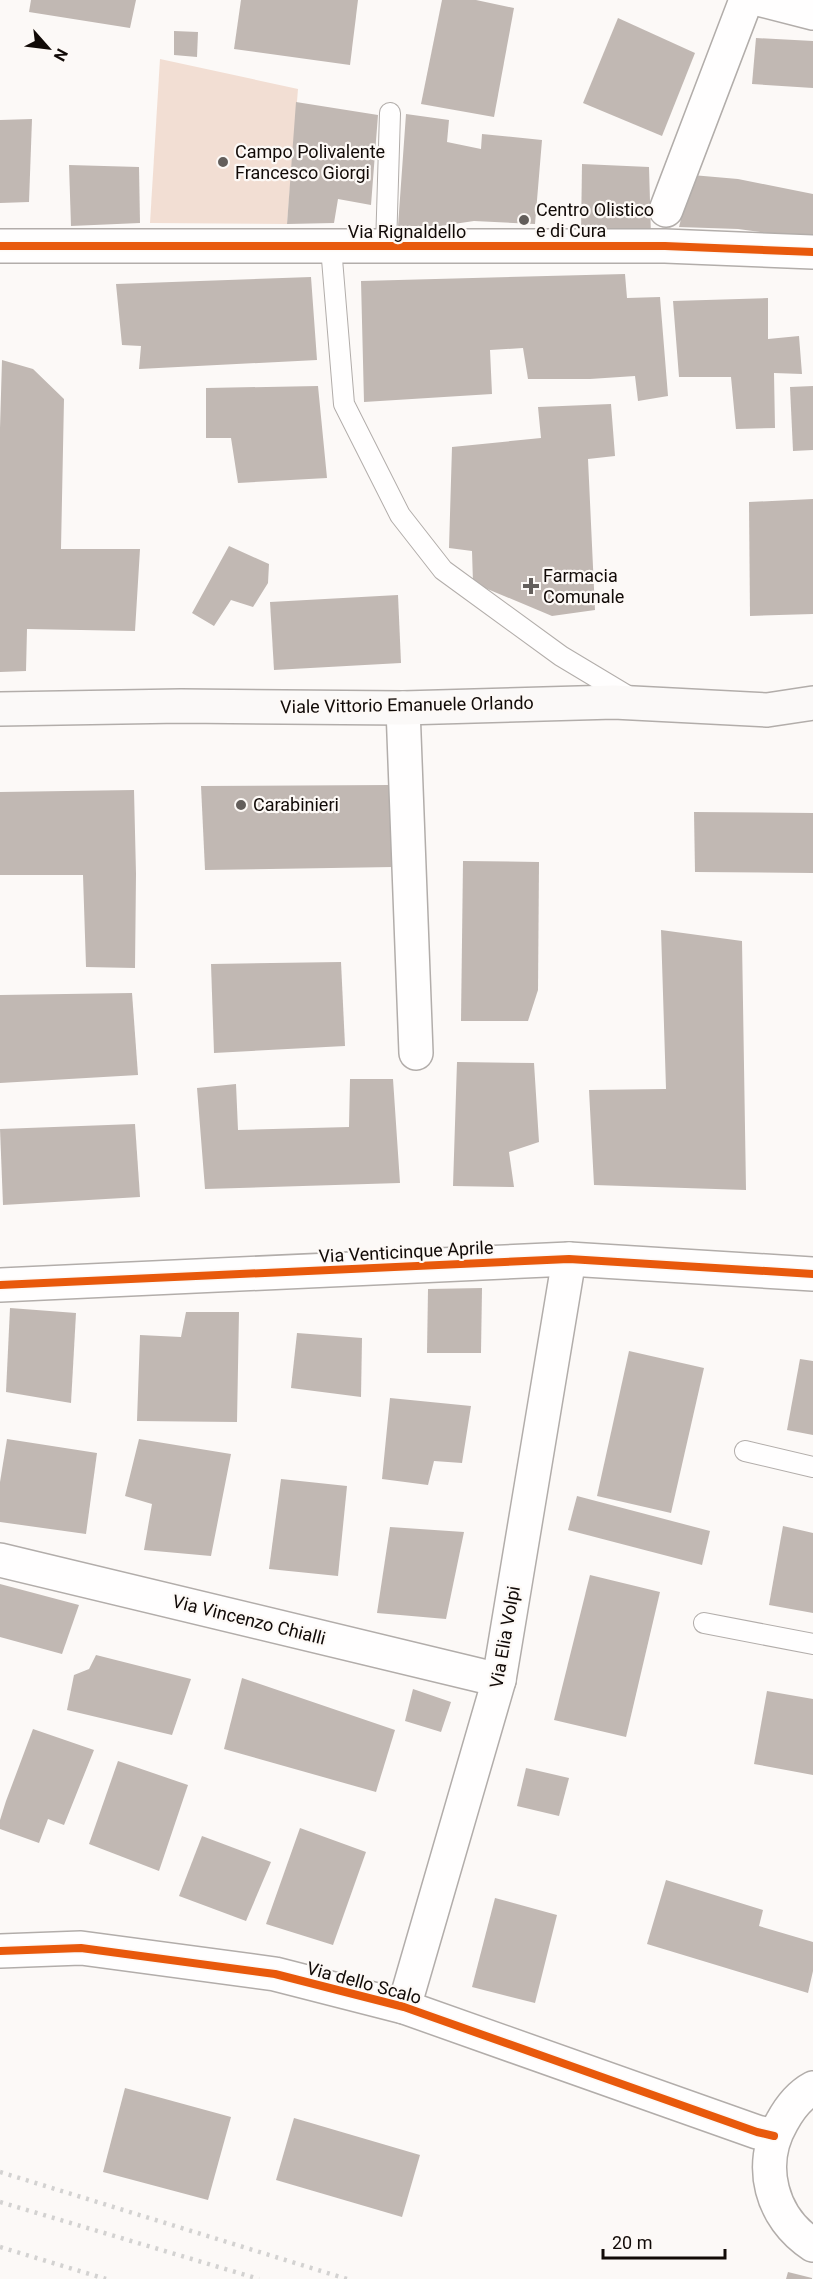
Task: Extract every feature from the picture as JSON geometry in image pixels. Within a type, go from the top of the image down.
[{"type":"main road","name":"Viale Vittorio Emanuele Orlando","points":[[0,708],[181,706],[403,708],[637,702],[767,710],[813,703]]},
{"type":"main road","points":[[767,710],[813,715]]},
{"type":"street","points":[[666,210],[746,0]]},
{"type":"street","points":[[762,0],[813,13]]},
{"type":"street","name":"Via Rignaldello","points":[[0,246],[664,246],[813,252]]},
{"type":"street","points":[[403,708],[416,1053]]},
{"type":"street","name":"Via Venticinque Aprile","points":[[0,1285],[569,1259],[813,1274]]},
{"type":"street","name":"Via Elia Volpi","points":[[405,2007],[499,1680],[569,1259]]},
{"type":"street","name":"Via Vincenzo Chialli","points":[[0,1560],[499,1680]]},
{"type":"street","name":"Via dello Scalo","points":[[0,1951],[81,1948],[263,1973],[405,2007],[757,2132],[774,2136]]},
{"type":"street","points":[[813,2088],[788,2110],[774,2136],[769,2161],[771,2187],[780,2212],[800,2236],[813,2245]]},
{"type":"lane","points":[[386,247],[390,113]]},
{"type":"lane","points":[[332,247],[345,404],[400,515],[443,570],[561,656],[637,702]]},
{"type":"lane","points":[[744,1451],[813,1467]]},
{"type":"lane","points":[[704,1623],[813,1644]]},
{"type":"shaded area","name":"Campo Polivalente Francesco Giorgi","points":[[160,59],[298,89],[287,224],[150,223]]},
{"type":"building","points":[[31,0],[136,0],[130,28],[29,12]]},
{"type":"building","points":[[241,0],[358,0],[350,65],[234,49]]},
{"type":"building","points":[[442,0],[476,0],[514,8],[494,117],[421,104]]},
{"type":"building","points":[[618,18],[695,53],[662,136],[583,103]]},
{"type":"building","points":[[174,31],[198,32],[197,57],[174,55]]},
{"type":"building","points":[[756,38],[813,41],[813,88],[752,84]]},
{"type":"building","points":[[296,102],[378,115],[371,205],[338,199],[334,223],[287,224]]},
{"type":"building","points":[[406,114],[449,120],[447,142],[481,149],[482,134],[542,140],[535,224],[474,221],[440,226],[398,226]]},
{"type":"building","points":[[32,119],[29,202],[0,203],[0,120]]},
{"type":"building","points":[[582,164],[649,167],[651,236],[581,234]]},
{"type":"building","points":[[69,165],[139,167],[140,223],[71,226]]},
{"type":"building","points":[[692,175],[738,179],[813,194],[813,239],[738,229],[679,227]]},
{"type":"building","points":[[625,274],[627,298],[660,297],[668,396],[638,401],[635,376],[528,379],[523,348],[490,350],[492,394],[364,402],[361,281]]},
{"type":"building","points":[[311,277],[317,360],[139,369],[141,346],[122,345],[116,284]]},
{"type":"building","points":[[768,298],[768,339],[799,336],[802,374],[774,373],[775,428],[736,429],[731,377],[679,377],[673,301]]},
{"type":"building","points":[[2,360],[33,369],[64,399],[61,549],[140,549],[135,631],[27,629],[26,671],[0,672],[0,428]]},
{"type":"building","points":[[318,386],[327,478],[238,483],[231,438],[206,438],[206,388]]},
{"type":"building","points":[[813,386],[813,450],[793,451],[790,387]]},
{"type":"building","points":[[611,404],[615,456],[588,459],[595,610],[552,616],[473,583],[472,551],[449,548],[452,447],[541,438],[538,407]]},
{"type":"building","points":[[813,499],[813,614],[750,616],[749,502]]},
{"type":"building","points":[[229,546],[269,564],[268,583],[253,607],[231,600],[214,626],[192,613]]},
{"type":"building","points":[[398,595],[401,663],[274,670],[270,602]]},
{"type":"building","points":[[390,785],[393,867],[205,870],[201,786]]},
{"type":"building","points":[[134,790],[135,968],[86,967],[83,875],[0,875],[0,792]]},
{"type":"building","points":[[694,812],[813,813],[813,873],[695,872]]},
{"type":"building","points":[[463,861],[539,862],[538,990],[528,1021],[461,1021]]},
{"type":"building","points":[[661,930],[742,941],[746,1190],[594,1185],[589,1090],[666,1089]]},
{"type":"building","points":[[341,962],[345,1046],[214,1053],[211,964]]},
{"type":"building","points":[[132,993],[138,1075],[0,1083],[0,995]]},
{"type":"building","points":[[457,1062],[534,1063],[539,1142],[509,1152],[514,1187],[453,1186]]},
{"type":"building","points":[[350,1079],[393,1079],[400,1183],[205,1189],[197,1088],[236,1084],[238,1130],[349,1127]]},
{"type":"building","points":[[135,1124],[140,1197],[3,1205],[0,1129]]},
{"type":"building","points":[[482,1288],[481,1353],[427,1353],[428,1289]]},
{"type":"building","points":[[10,1308],[76,1313],[71,1403],[6,1392]]},
{"type":"building","points":[[186,1312],[239,1312],[237,1422],[137,1421],[140,1335],[181,1337]]},
{"type":"building","points":[[297,1333],[362,1338],[361,1397],[291,1388]]},
{"type":"building","points":[[629,1351],[704,1368],[671,1513],[597,1496]]},
{"type":"building","points":[[800,1359],[813,1361],[813,1435],[787,1430]]},
{"type":"building","points":[[390,1398],[471,1406],[462,1463],[434,1461],[428,1485],[382,1479]]},
{"type":"building","points":[[7,1439],[97,1453],[86,1534],[0,1522],[0,1482]]},
{"type":"building","points":[[139,1439],[231,1454],[211,1556],[144,1550],[152,1504],[125,1496]]},
{"type":"building","points":[[281,1479],[347,1486],[338,1576],[269,1569]]},
{"type":"building","points":[[577,1496],[710,1531],[702,1565],[568,1530]]},
{"type":"building","points":[[783,1526],[813,1533],[813,1613],[769,1605]]},
{"type":"building","points":[[390,1527],[464,1532],[446,1619],[377,1613]]},
{"type":"building","points":[[590,1575],[660,1592],[626,1737],[554,1720]]},
{"type":"building","points":[[0,1584],[79,1605],[62,1654],[0,1637]]},
{"type":"building","points":[[96,1655],[191,1679],[172,1735],[67,1710],[74,1675],[89,1669]]},
{"type":"building","points":[[242,1678],[395,1730],[376,1792],[224,1749]]},
{"type":"building","points":[[413,1689],[451,1702],[441,1732],[405,1721]]},
{"type":"building","points":[[767,1691],[813,1699],[813,1775],[754,1764]]},
{"type":"building","points":[[33,1729],[94,1750],[64,1825],[48,1819],[39,1843],[0,1829],[0,1820],[6,1801]]},
{"type":"building","points":[[118,1761],[188,1785],[159,1871],[89,1844]]},
{"type":"building","points":[[526,1768],[569,1778],[559,1816],[517,1806]]},
{"type":"building","points":[[300,1828],[366,1852],[333,1945],[266,1924]]},
{"type":"building","points":[[202,1836],[271,1862],[246,1921],[179,1896]]},
{"type":"building","points":[[666,1880],[763,1910],[759,1926],[813,1942],[813,1971],[808,1993],[647,1944]]},
{"type":"building","points":[[495,1898],[557,1915],[535,2003],[472,1987]]},
{"type":"building","points":[[125,2088],[231,2117],[208,2200],[103,2172]]},
{"type":"building","points":[[294,2118],[420,2155],[402,2217],[276,2180]]},
{"type":"building","points":[[788,2272],[812,2278],[812,2279],[786,2279]]},
{"type":"railway","points":[[0,2172],[347,2279]]},
{"type":"railway","points":[[0,2202],[259,2279]]},
{"type":"railway","points":[[0,2247],[106,2279]]},
{"type":"cycle path","points":[[0,246],[665,246],[813,252]]},
{"type":"cycle path","points":[[0,1285],[569,1259],[813,1274]]},
{"type":"cycle path","points":[[0,1951],[81,1948],[275,1974],[404,2007],[757,2132],[774,2136]]},
{"type":"place","name":"Campo Polivalente Francesco Giorgi","points":[[223,162]]},
{"type":"place","name":"Centro Olistico e di Cura","points":[[524,220]]},
{"type":"place","name":"Farmacia Comunale","points":[[531,586]]},
{"type":"place","name":"Carabinieri","points":[[241,805]]}]
